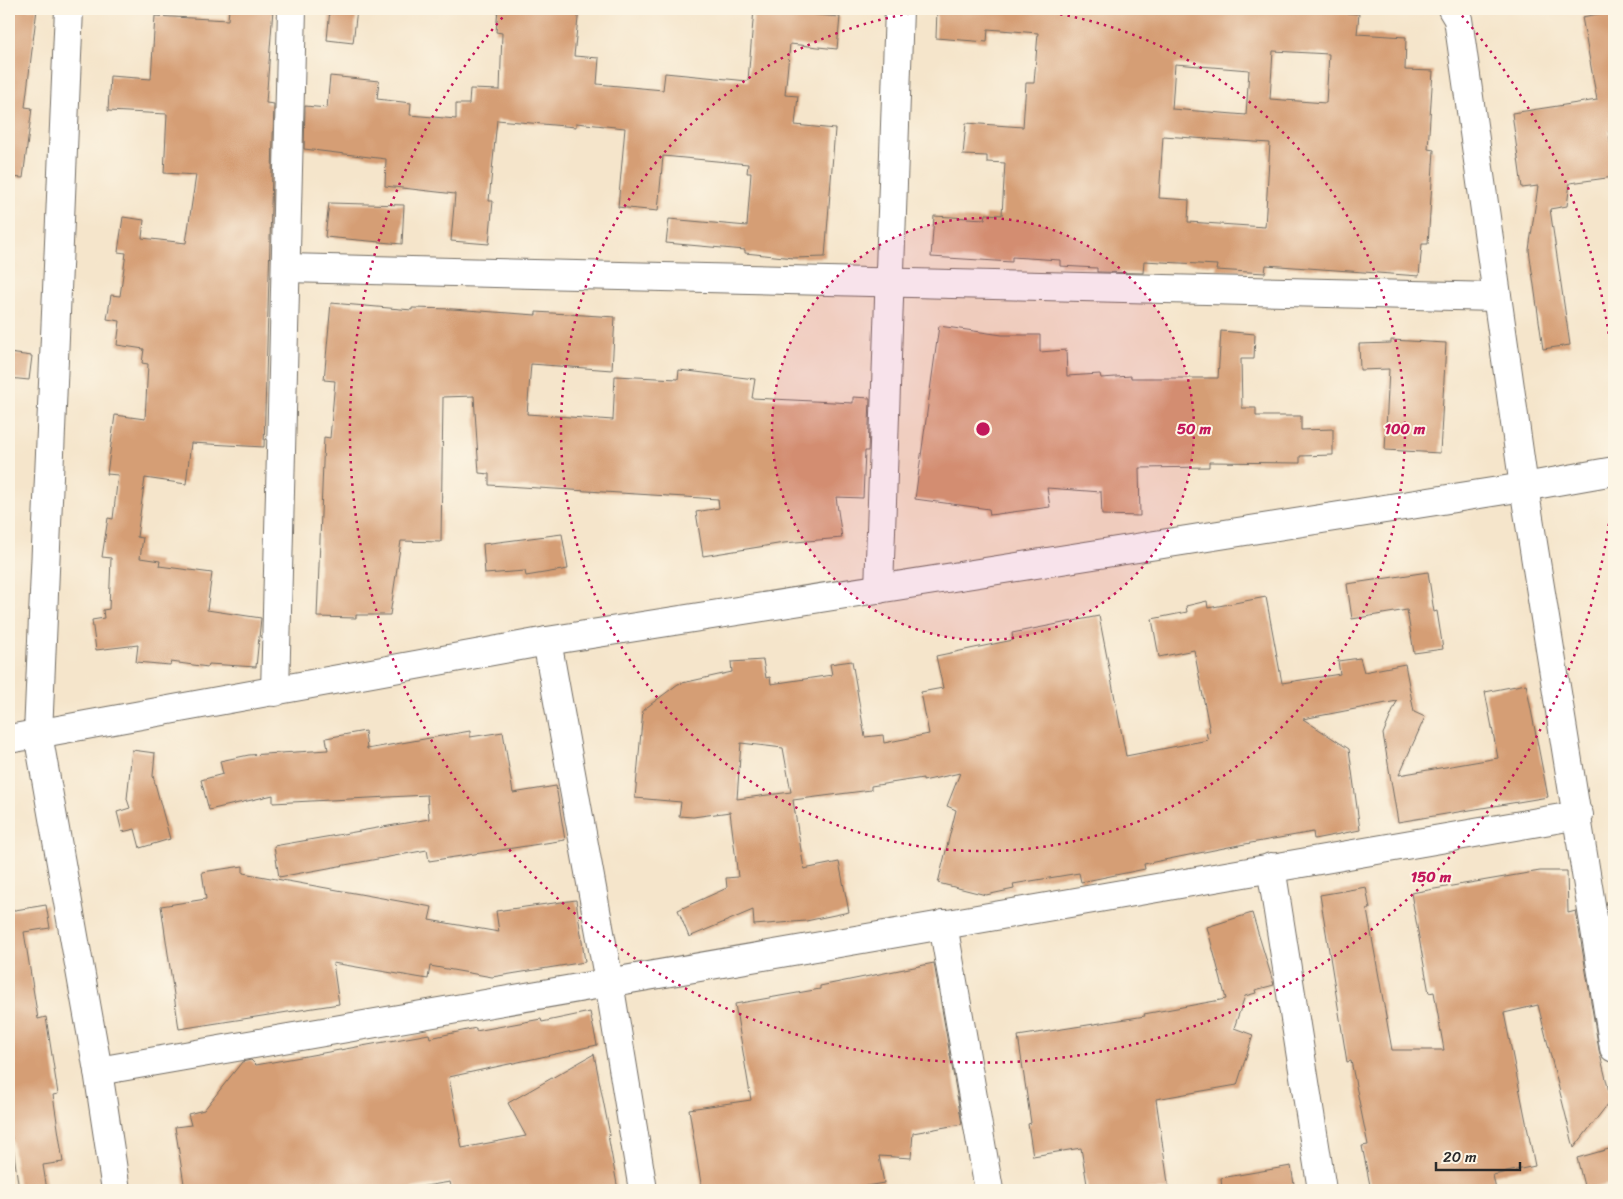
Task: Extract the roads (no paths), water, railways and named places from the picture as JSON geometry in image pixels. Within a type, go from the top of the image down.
[{"type":"street","points":[[69,9],[38,734],[98,1071],[116,1190]]},
{"type":"street","points":[[275,692],[292,9]]},
{"type":"street","points":[[879,589],[899,9]]},
{"type":"street","points":[[1452,9],[1458,19],[1524,488],[1614,1048]]},
{"type":"street","points":[[286,268],[1497,296]]},
{"type":"street","points":[[9,739],[547,641],[1524,488],[1614,471]]},
{"type":"street","points":[[547,641],[643,1190]]},
{"type":"street","points":[[98,1071],[1578,815]]},
{"type":"street","points":[[1271,867],[1322,1190]]},
{"type":"street","points":[[943,924],[989,1190]]}]
